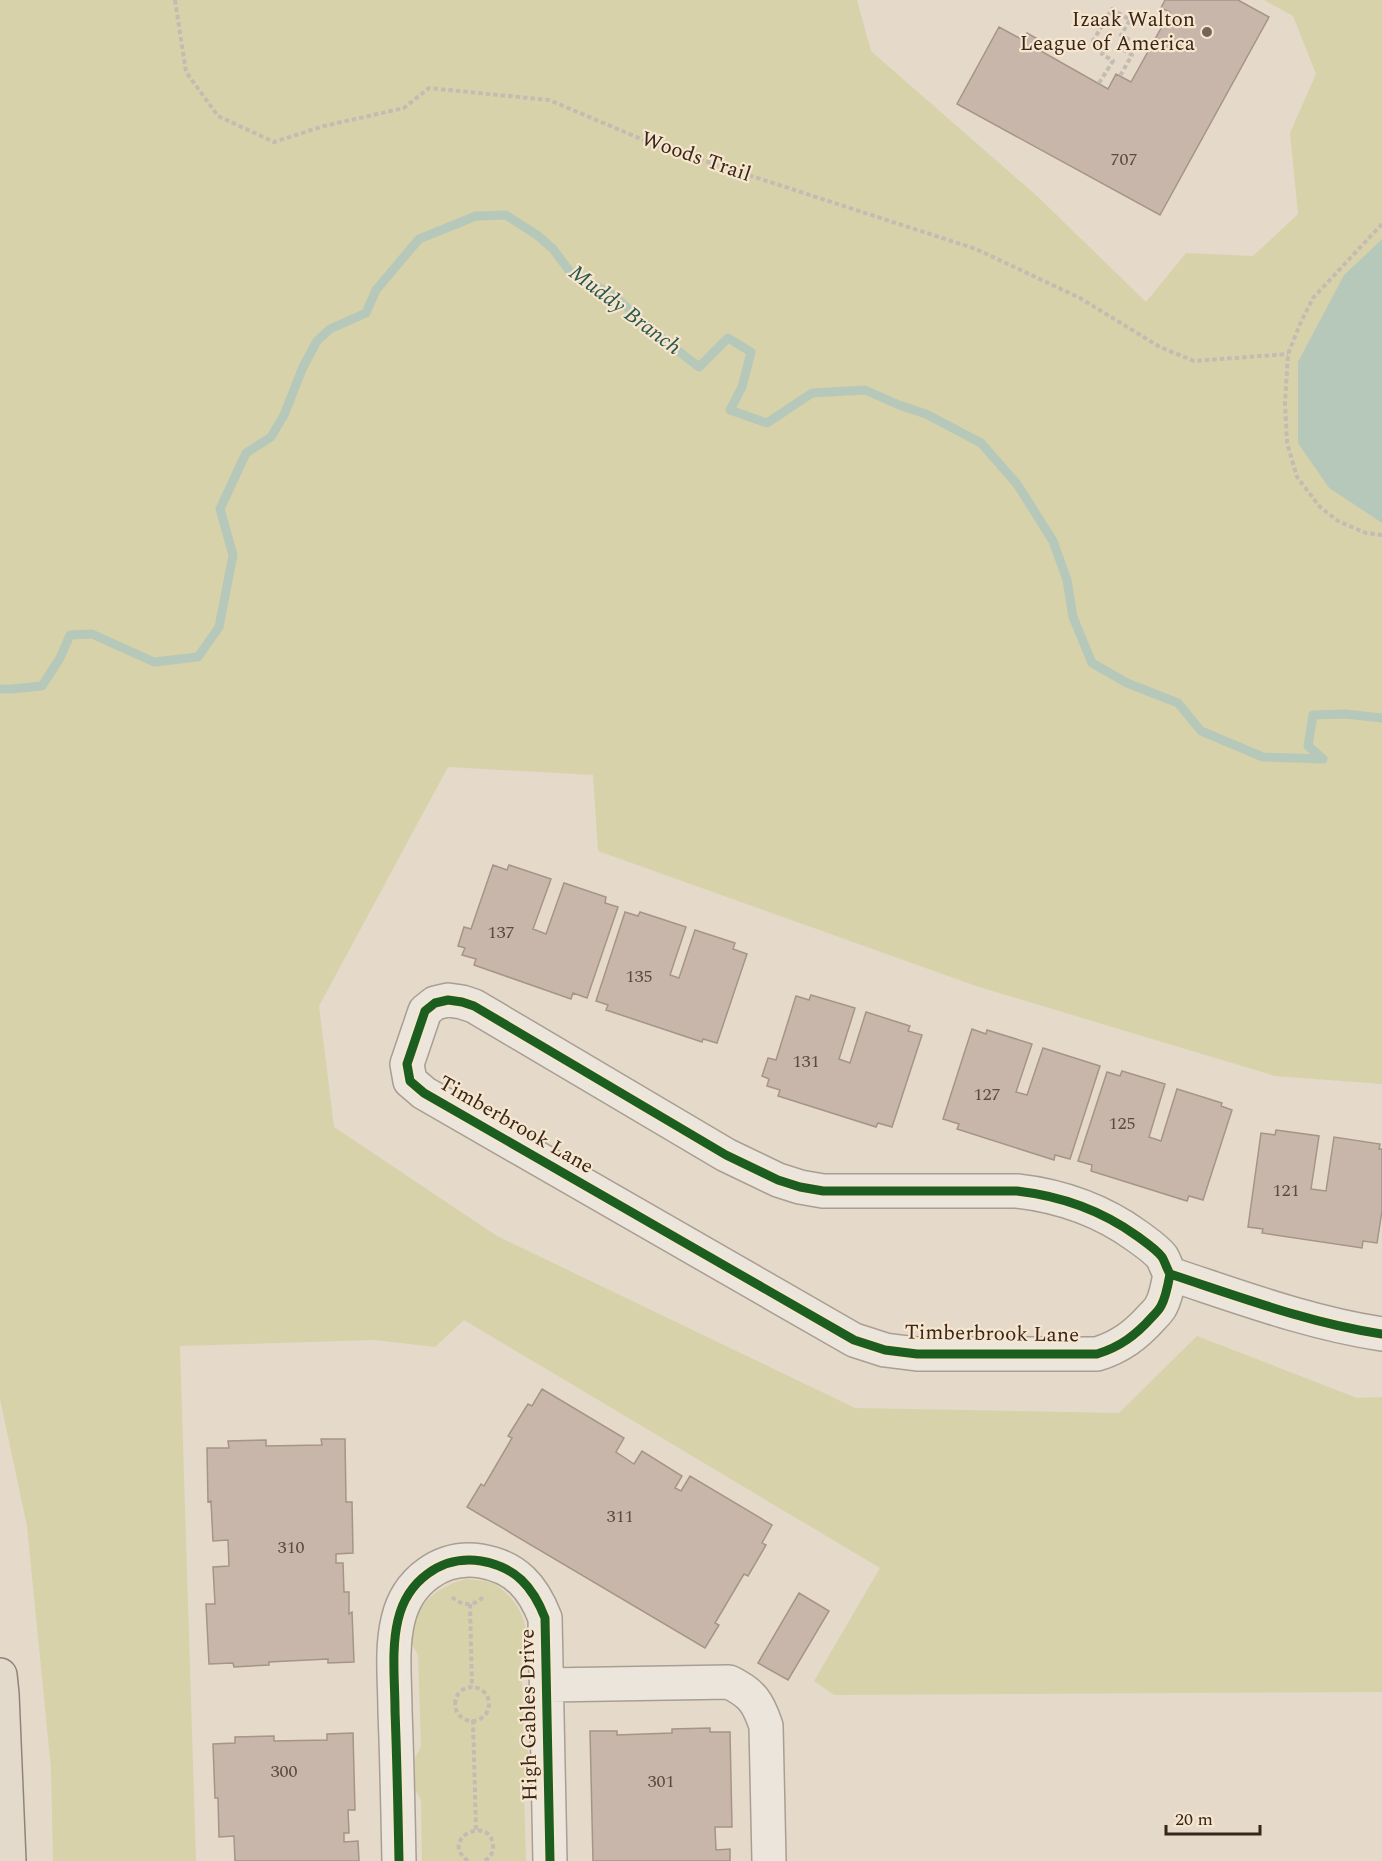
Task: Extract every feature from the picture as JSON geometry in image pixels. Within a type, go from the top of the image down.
[{"type":"main road","points":[[0,1675],[9,1861]]},
{"type":"street","name":"Timberbrook Lane","points":[[448,1000],[462,1002],[474,1006],[726,1155],[778,1180],[823,1191],[1017,1191],[1042,1194],[1077,1204],[1117,1222],[1162,1257],[1170,1274],[1161,1308],[1130,1339],[1097,1354],[917,1354],[885,1350],[854,1340],[424,1093],[410,1081],[406,1064],[425,1011],[435,1003],[448,1000]]},
{"type":"street","points":[[1170,1274],[1303,1317],[1344,1328],[1382,1334]]},
{"type":"street","name":"High Gables Drive","points":[[399,1861],[395,1655],[398,1619],[409,1593],[425,1575],[446,1563],[462,1561],[478,1561],[503,1567],[526,1583],[539,1602],[545,1618],[550,1861]]},
{"type":"street","points":[[548,1685],[729,1682],[745,1689],[758,1705],[766,1726],[769,1861]]},
{"type":"path","points":[[1099,83],[1113,61],[1102,54],[1106,48],[1093,41],[1112,9],[1130,20],[1121,35],[1128,39],[1122,49],[1132,55],[1120,76]]},
{"type":"path","points":[[1382,224],[1313,298],[1288,354],[1285,403],[1287,443],[1297,477],[1320,507],[1338,521],[1366,533],[1382,535]]},
{"type":"path","points":[[470,1604],[472,1687]]},
{"type":"path","points":[[472,1687],[485,1692],[489,1699],[486,1713],[473,1720],[465,1719],[456,1708],[459,1694],[472,1687]]},
{"type":"path","points":[[473,1720],[476,1830]]},
{"type":"path","points":[[468,1861],[460,1854],[461,1838],[467,1832],[476,1830],[483,1831],[490,1836],[493,1843],[492,1852],[484,1861]]},
{"type":"shaded area","points":[[0,0],[857,0],[871,51],[1037,196],[1146,302],[1186,253],[1253,256],[1298,214],[1290,133],[1316,74],[1293,16],[1264,0],[1382,0],[1382,239],[1344,275],[1298,442],[1329,488],[1382,523],[1382,1084],[1275,1076],[976,986],[598,851],[593,775],[448,767],[319,1006],[334,1127],[497,1236],[855,1408],[1119,1413],[1197,1336],[1357,1398],[1382,1397],[1382,1692],[834,1695],[814,1681],[880,1568],[464,1320],[435,1347],[375,1340],[180,1346],[196,1861],[53,1861],[51,1769],[27,1526],[0,1399]]},
{"type":"shaded area","points":[[1382,239],[1382,523],[1329,488],[1298,443],[1298,362],[1344,275]]},
{"type":"shaded area","points":[[468,1579],[489,1582],[503,1590],[517,1606],[526,1629],[526,1642],[521,1651],[524,1742],[530,1756],[530,1785],[524,1794],[526,1861],[422,1861],[421,1800],[415,1789],[415,1758],[421,1746],[418,1656],[412,1643],[412,1631],[420,1609],[436,1592]]},
{"type":"building","points":[[1165,0],[1238,0],[1269,17],[1160,215],[957,104],[999,27],[1023,40],[1027,33],[1043,42],[1039,50],[1108,89],[1116,74],[1131,82],[1170,12],[1161,8]]},
{"type":"building","points":[[493,865],[507,870],[509,865],[551,879],[533,929],[546,934],[564,883],[606,897],[605,903],[618,907],[587,998],[573,993],[571,999],[474,965],[476,959],[462,955],[465,948],[458,946],[464,927],[471,929]]},
{"type":"building","points":[[625,912],[638,916],[640,912],[686,927],[670,975],[679,978],[695,930],[735,943],[733,949],[747,954],[717,1043],[703,1039],[702,1042],[606,1010],[608,1005],[596,1001]]},
{"type":"building","points":[[811,995],[855,1008],[839,1059],[850,1063],[866,1012],[910,1026],[908,1031],[922,1035],[892,1127],[878,1123],[876,1127],[778,1096],[780,1090],[767,1086],[769,1079],[762,1076],[768,1058],[776,1060],[796,996],[809,1000]]},
{"type":"building","points":[[972,1029],[986,1034],[987,1030],[1032,1044],[1016,1092],[1027,1095],[1043,1048],[1100,1066],[1070,1159],[1055,1155],[1054,1160],[957,1129],[959,1124],[943,1119]]},
{"type":"building","points":[[1122,1071],[1165,1084],[1149,1137],[1161,1141],[1177,1089],[1222,1103],[1221,1106],[1232,1110],[1203,1200],[1189,1196],[1187,1201],[1091,1171],[1092,1165],[1078,1161],[1107,1072],[1120,1076]]},
{"type":"building","points":[[1276,1130],[1319,1136],[1311,1189],[1326,1191],[1334,1137],[1380,1144],[1379,1149],[1382,1149],[1382,1211],[1377,1243],[1363,1241],[1362,1248],[1262,1233],[1263,1229],[1248,1227],[1261,1133],[1275,1135]]},
{"type":"building","points":[[542,1389],[624,1438],[616,1452],[634,1464],[642,1451],[682,1476],[675,1488],[681,1491],[690,1476],[772,1525],[762,1543],[766,1545],[748,1576],[744,1574],[715,1623],[719,1625],[705,1648],[467,1507],[481,1484],[484,1486],[512,1438],[508,1436],[528,1404],[532,1406]]},
{"type":"building","points":[[321,1439],[345,1439],[346,1502],[352,1502],[353,1553],[336,1554],[336,1563],[343,1563],[344,1592],[349,1592],[354,1662],[328,1663],[328,1659],[269,1662],[269,1665],[234,1667],[233,1663],[209,1664],[206,1604],[215,1604],[213,1567],[229,1566],[228,1540],[213,1541],[211,1501],[208,1502],[207,1448],[229,1448],[228,1441],[266,1440],[266,1446],[322,1445]]},
{"type":"building","points":[[799,1593],[829,1611],[788,1680],[758,1663]]},
{"type":"building","points":[[710,1728],[710,1732],[730,1732],[732,1827],[715,1827],[716,1850],[730,1849],[730,1861],[593,1861],[590,1731],[617,1731],[617,1735],[672,1733],[672,1729]]},
{"type":"building","points":[[353,1733],[355,1810],[348,1810],[349,1833],[344,1833],[344,1842],[358,1841],[359,1861],[235,1861],[234,1836],[219,1837],[213,1744],[235,1743],[235,1737],[274,1736],[274,1741],[327,1740],[327,1734]]},
{"type":"waterway","name":"Muddy Branch","points":[[0,689],[42,686],[60,658],[70,635],[92,634],[154,662],[198,657],[219,627],[233,555],[220,509],[246,453],[271,437],[284,415],[303,367],[317,341],[330,329],[366,313],[376,290],[419,239],[476,216],[506,215],[537,235],[553,249],[571,273],[612,294],[659,336],[699,367],[728,338],[751,352],[742,387],[730,410],[767,423],[812,393],[865,390],[926,414],[981,443],[1017,484],[1053,541],[1067,580],[1073,617],[1092,663],[1127,683],[1178,703],[1201,731],[1263,757],[1323,759],[1308,746],[1313,715],[1345,714],[1382,718]]},
{"type":"cycle path","points":[[1170,1274],[1167,1291],[1156,1313],[1127,1340],[1097,1354],[917,1354],[885,1350],[854,1340],[424,1093],[410,1081],[407,1064],[425,1011],[435,1003],[448,1000],[462,1002],[474,1006],[726,1155],[778,1180],[823,1191],[1017,1191],[1049,1196],[1095,1212],[1123,1227],[1160,1254],[1170,1274],[1301,1316],[1382,1334]]},
{"type":"cycle path","points":[[399,1861],[394,1666],[398,1620],[409,1593],[428,1574],[452,1562],[466,1560],[493,1564],[513,1573],[529,1588],[545,1618],[550,1861]]},
{"type":"place","name":"Izaak Walton League of America","points":[[1207,32]]}]
